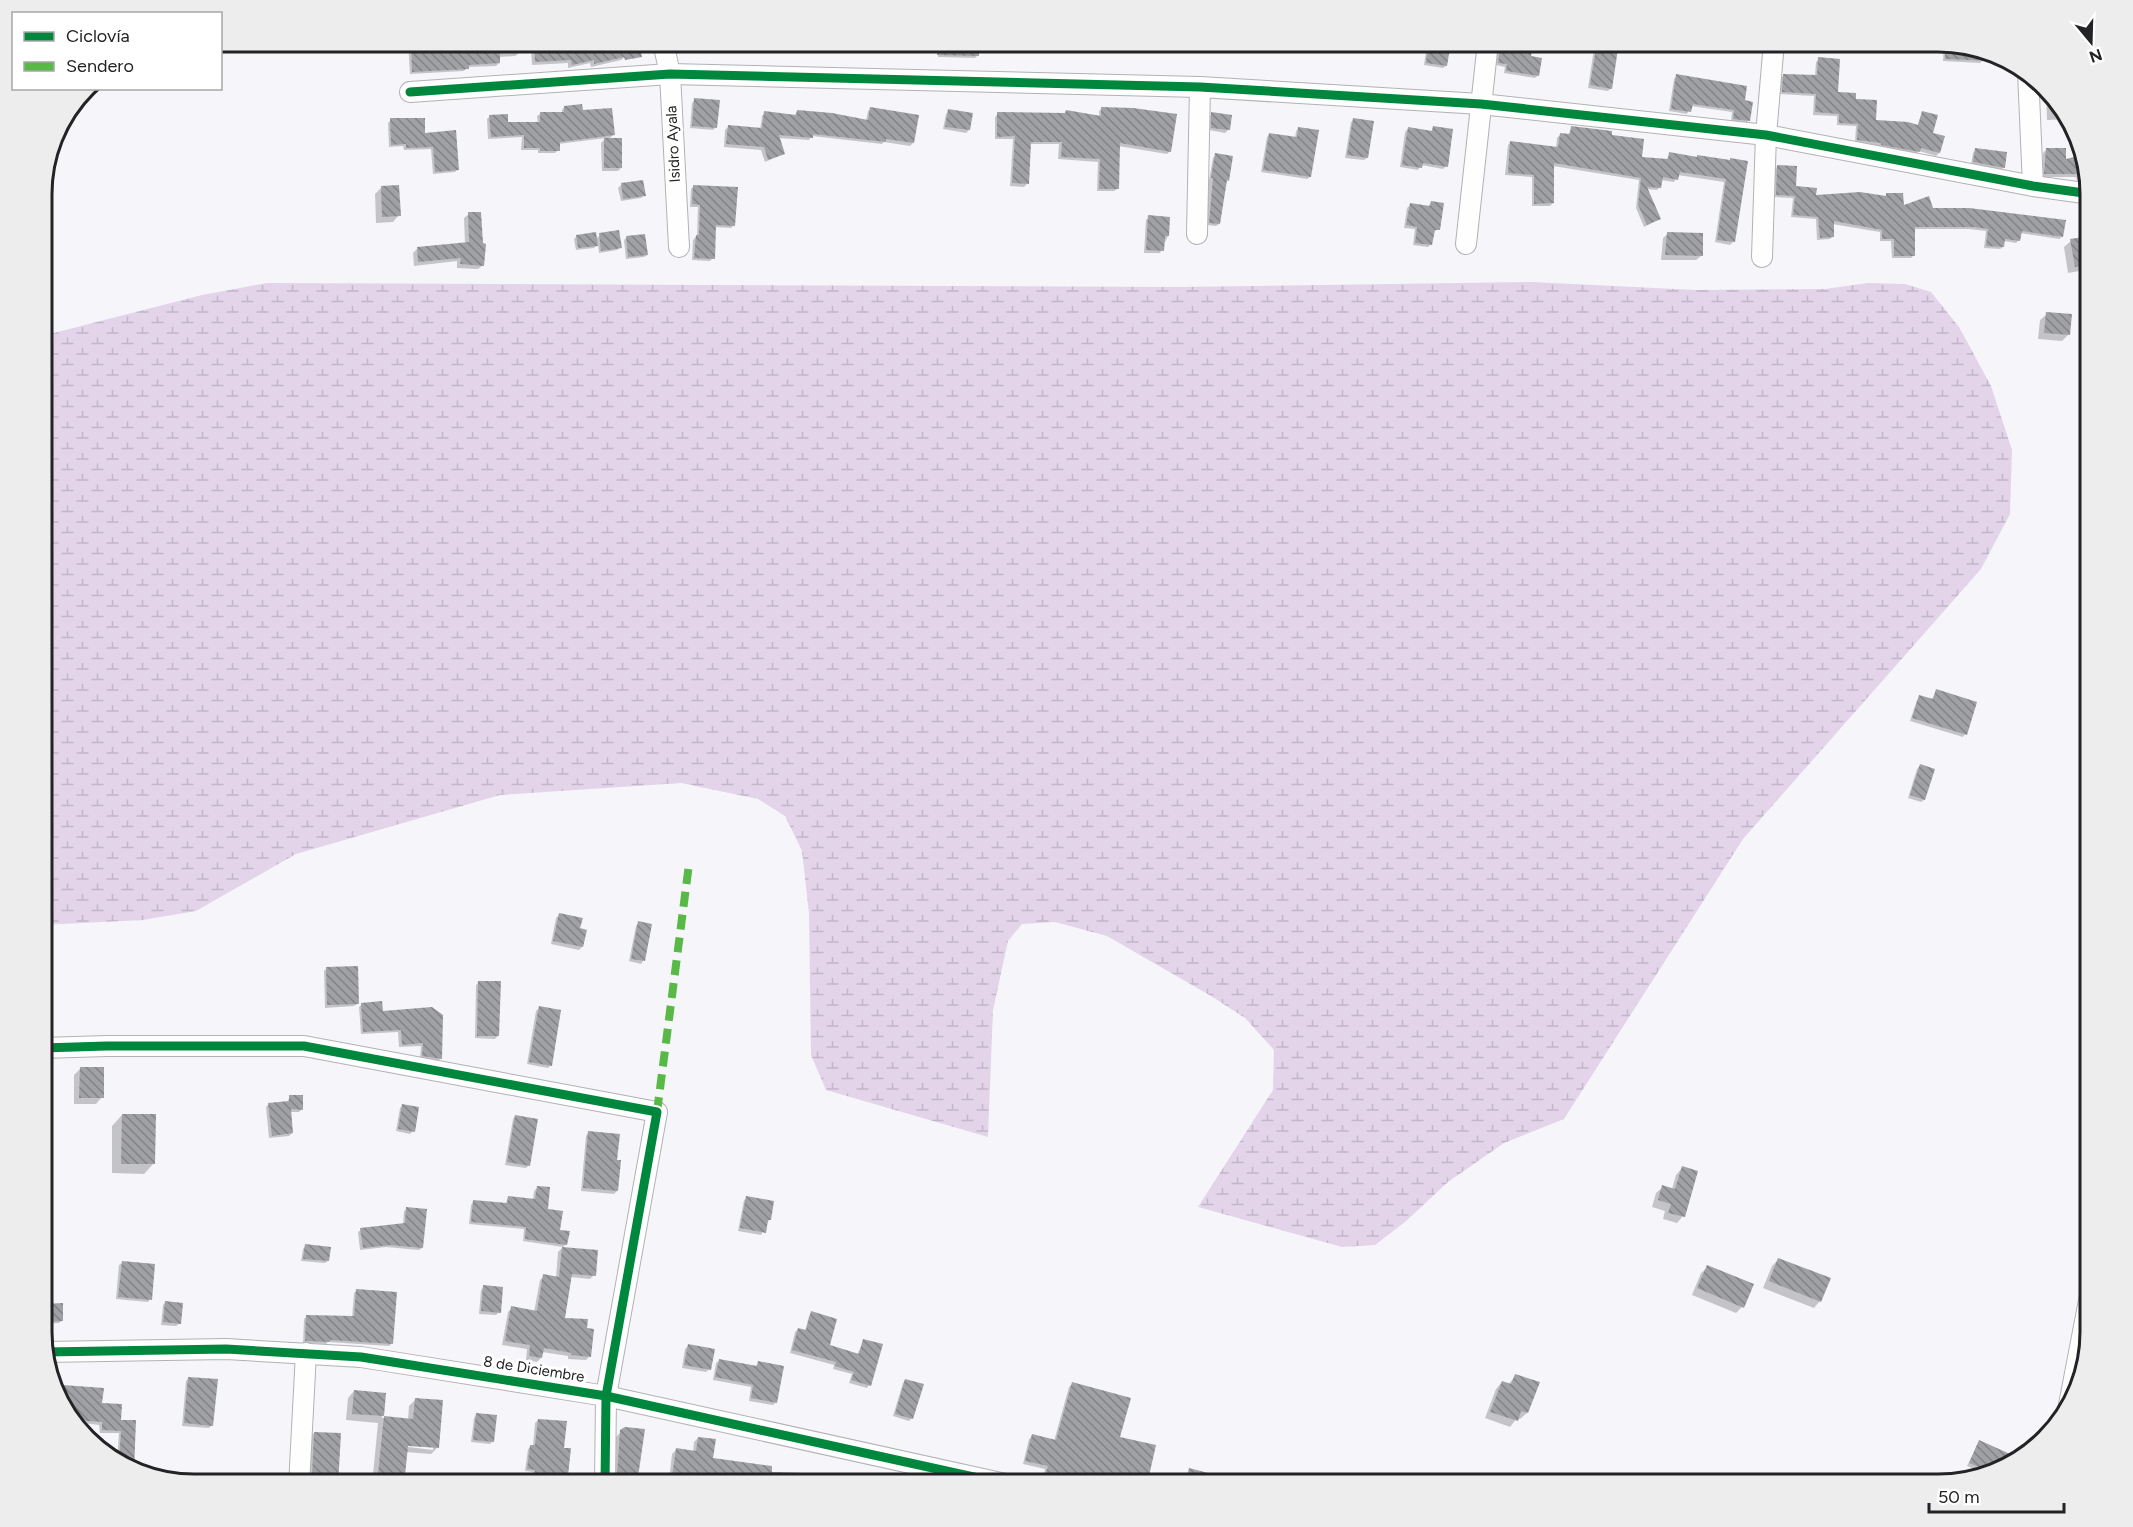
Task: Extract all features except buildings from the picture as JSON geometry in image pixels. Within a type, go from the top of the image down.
[{"type":"street","name":"Isidro Ayala","points":[[665,52],[670,74],[679,247]]},
{"type":"street","points":[[1466,244],[1487,52]]},
{"type":"street","points":[[1762,256],[1773,52]]},
{"type":"street","points":[[410,92],[670,74],[1200,87],[1481,104],[1767,135],[2033,186],[2080,192]]},
{"type":"street","points":[[2029,85],[2033,186]]},
{"type":"street","points":[[1197,234],[1200,87]]},
{"type":"street","points":[[53,1048],[304,1046],[657,1112],[606,1396],[605,1474]]},
{"type":"street","name":"8 de Diciembre","points":[[54,1352],[226,1349],[361,1357],[606,1396],[960,1474]]},
{"type":"street","points":[[300,1474],[306,1353]]},
{"type":"green space","points":[[1532,282],[1696,290],[1825,289],[1868,283],[1905,284],[1931,292],[1959,327],[1991,386],[2012,450],[2010,514],[1981,569],[1743,839],[1564,1119],[1504,1143],[1448,1182],[1405,1222],[1375,1245],[1342,1247],[1198,1207],[1273,1090],[1274,1050],[1245,1018],[1107,936],[1055,922],[1022,924],[1008,941],[993,1010],[988,1137],[826,1090],[811,1055],[809,914],[802,851],[785,816],[758,799],[681,783],[500,795],[296,854],[196,911],[143,920],[53,924],[53,333],[202,295],[267,283],[1178,287]]},
{"type":"marked path","points":[[657,1112],[689,864]]},
{"type":"cycle path","points":[[410,92],[670,74],[1200,87],[1481,104],[1766,135],[2033,186],[2080,192]]},
{"type":"cycle path","points":[[53,1048],[304,1046],[657,1112],[606,1396],[605,1474]]},
{"type":"cycle path","points":[[54,1352],[226,1349],[361,1357],[606,1396],[960,1474]]}]
